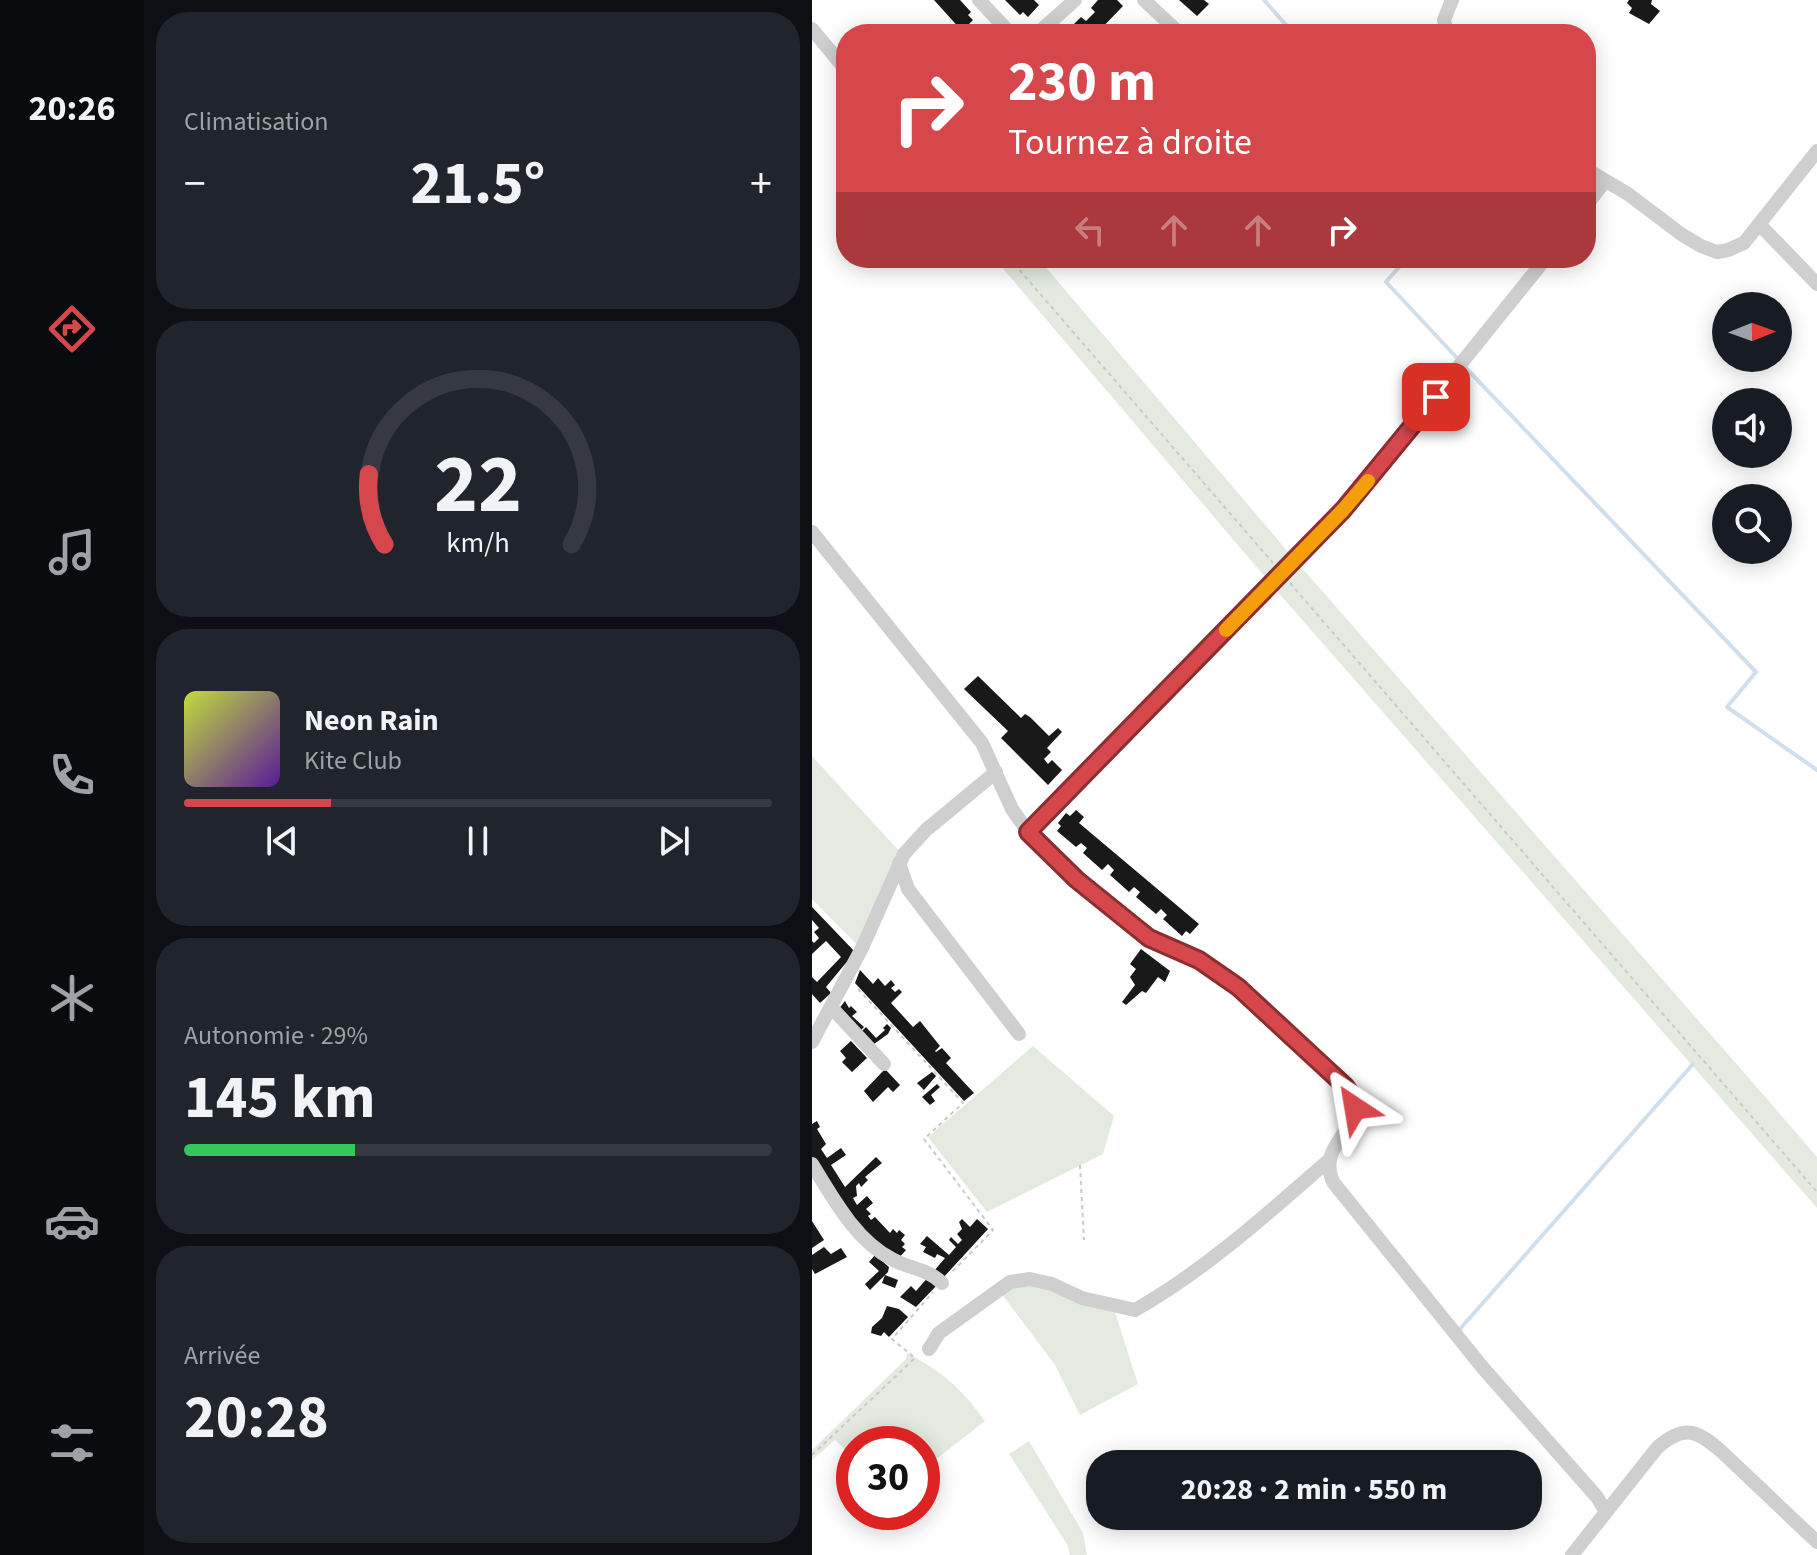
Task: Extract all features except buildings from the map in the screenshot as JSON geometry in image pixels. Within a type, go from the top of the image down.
[{"type":"street","points":[[979,0],[1002,24]]},
{"type":"street","points":[[1048,24],[1075,0]]},
{"type":"street","points":[[1144,0],[1170,24]]},
{"type":"street","points":[[1445,24],[1452,0]]},
{"type":"street","points":[[812,29],[836,58]]},
{"type":"street","points":[[1596,175],[1628,194],[1681,234],[1717,252],[1744,243],[1817,151]]},
{"type":"street","points":[[1596,193],[1605,181]]},
{"type":"street","points":[[1760,225],[1817,284]]},
{"type":"street","points":[[1028,832],[1343,510],[1538,268]]},
{"type":"street","points":[[812,532],[982,743],[1012,809],[1028,832],[1077,880],[1149,938],[1199,960],[1238,987],[1345,1086],[1354,1102],[1354,1115],[1329,1160],[1330,1175],[1337,1189],[1483,1368],[1597,1497],[1606,1512]]},
{"type":"street","points":[[812,1042],[868,935],[899,863],[918,836],[996,772]]},
{"type":"street","points":[[899,863],[908,889],[1019,1034]]},
{"type":"street","points":[[831,1007],[884,1064]]},
{"type":"street","points":[[929,1349],[939,1333],[1010,1282],[1030,1279],[1052,1284],[1082,1298],[1135,1310],[1218,1255],[1329,1160]]},
{"type":"street","points":[[812,1164],[844,1214],[871,1244],[892,1260],[931,1274],[942,1283]]},
{"type":"street","points":[[1572,1555],[1657,1448],[1673,1435],[1694,1433],[1709,1440],[1817,1542]]},
{"type":"path","points":[[1018,268],[1817,1192]]},
{"type":"path","points":[[812,1455],[915,1358],[892,1339],[993,1230],[924,1139],[963,1103],[859,990],[845,981]]},
{"type":"path","points":[[1080,1165],[1084,1240]]},
{"type":"shaded area","points":[[1002,268],[1047,268],[1295,560],[1768,1100],[1817,1157],[1817,1208],[1276,590]]},
{"type":"shaded area","points":[[812,756],[900,852],[859,947],[812,899]]},
{"type":"shaded area","points":[[1033,1046],[1114,1116],[1103,1154],[987,1212],[928,1137]]},
{"type":"shaded area","points":[[1030,1279],[1113,1306],[1138,1384],[1080,1415],[1055,1365],[998,1289]]},
{"type":"shaded area","points":[[907,1353],[950,1382],[985,1421],[940,1456],[940,1426],[837,1426],[906,1359]]},
{"type":"shaded area","points":[[836,1427],[836,1441],[812,1460],[812,1450]]},
{"type":"shaded area","points":[[1029,1441],[1083,1533],[1087,1555],[1070,1555],[1067,1544],[1009,1454]]},
{"type":"waterway","points":[[1264,0],[1285,24]]},
{"type":"waterway","points":[[1398,268],[1386,282],[1458,359]]},
{"type":"waterway","points":[[1464,366],[1756,672],[1727,707],[1817,770]]},
{"type":"waterway","points":[[1460,1329],[1693,1064]]},
{"type":"slow traffic","points":[[1226,630],[1368,481]]},
{"type":"route","points":[[1355,1108],[1345,1086],[1238,987],[1199,960],[1149,938],[1077,880],[1028,832],[1343,510],[1436,397]]}]
